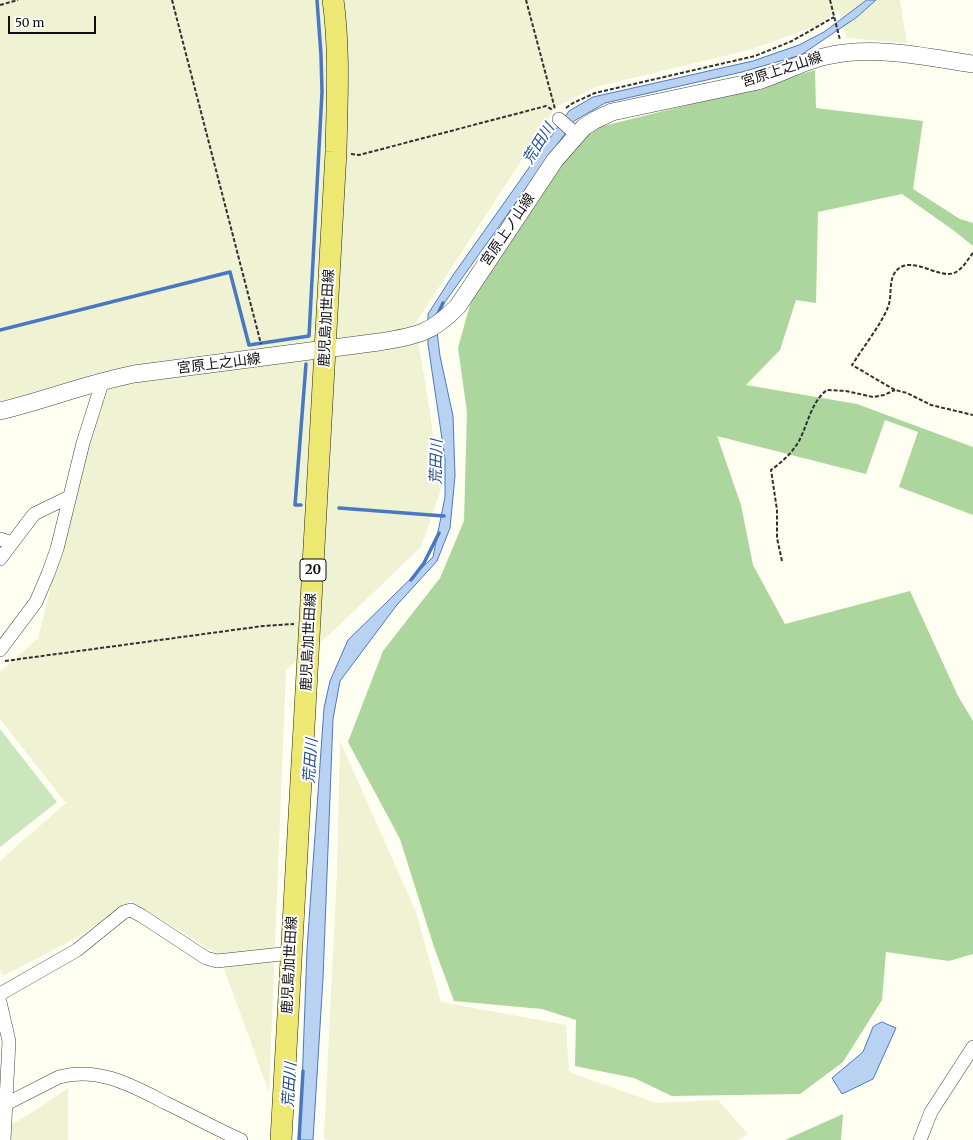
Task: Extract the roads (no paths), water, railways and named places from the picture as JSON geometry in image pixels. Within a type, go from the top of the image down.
[{"type":"main road","name":"鹿児島加世田線","points":[[281,1140],[336,152],[338,76],[336,21],[333,0]]},
{"type":"street","name":"宮原上之山線","points":[[577,135],[595,120],[612,112],[763,79],[825,56],[843,53],[921,55],[973,64]]},
{"type":"street","points":[[559,113],[577,135]]},
{"type":"street","name":"宮原上ノ山線","points":[[439,324],[458,306],[555,160],[577,135]]},
{"type":"street","name":"宮原上之山線","points":[[0,410],[34,403],[102,380],[134,374],[410,337],[426,332],[439,324]]},
{"type":"street","points":[[1,655],[36,602],[57,549],[69,497],[102,380]]},
{"type":"street","points":[[0,559],[6,541],[34,514],[69,497]]},
{"type":"street","points":[[0,994],[65,958],[124,912],[131,910],[206,958],[217,961],[291,953]]},
{"type":"street","points":[[0,1002],[9,1041],[3,1106],[4,1140]]},
{"type":"street","points":[[920,1140],[931,1112],[973,1047]]},
{"type":"street","points":[[3,1106],[59,1077],[70,1074],[103,1076],[135,1087],[241,1140]]},
{"type":"water","points":[[867,0],[876,0],[857,17],[801,55],[742,72],[605,103],[574,121],[435,316],[440,356],[453,416],[455,476],[450,528],[437,561],[396,606],[340,681],[333,719],[323,978],[313,1140],[300,1140],[307,949],[324,708],[330,681],[348,640],[433,557],[445,497],[445,459],[428,344],[428,314],[451,278],[569,111],[593,97],[753,61],[799,45],[824,32]]},
{"type":"water","points":[[882,1022],[896,1028],[873,1079],[842,1094],[832,1078],[863,1052],[873,1027]]},
{"type":"waterway","points":[[0,330],[230,272],[249,345],[309,336],[322,92],[317,0]]},
{"type":"waterway","name":"荒田川","points":[[437,316],[443,303]]},
{"type":"waterway","points":[[301,505],[295,505],[306,364]]},
{"type":"waterway","points":[[339,508],[444,516]]},
{"type":"waterway","name":"荒田川","points":[[411,580],[424,563],[439,533]]},
{"type":"waterway","name":"荒田川","points":[[299,1140],[303,1071]]}]
